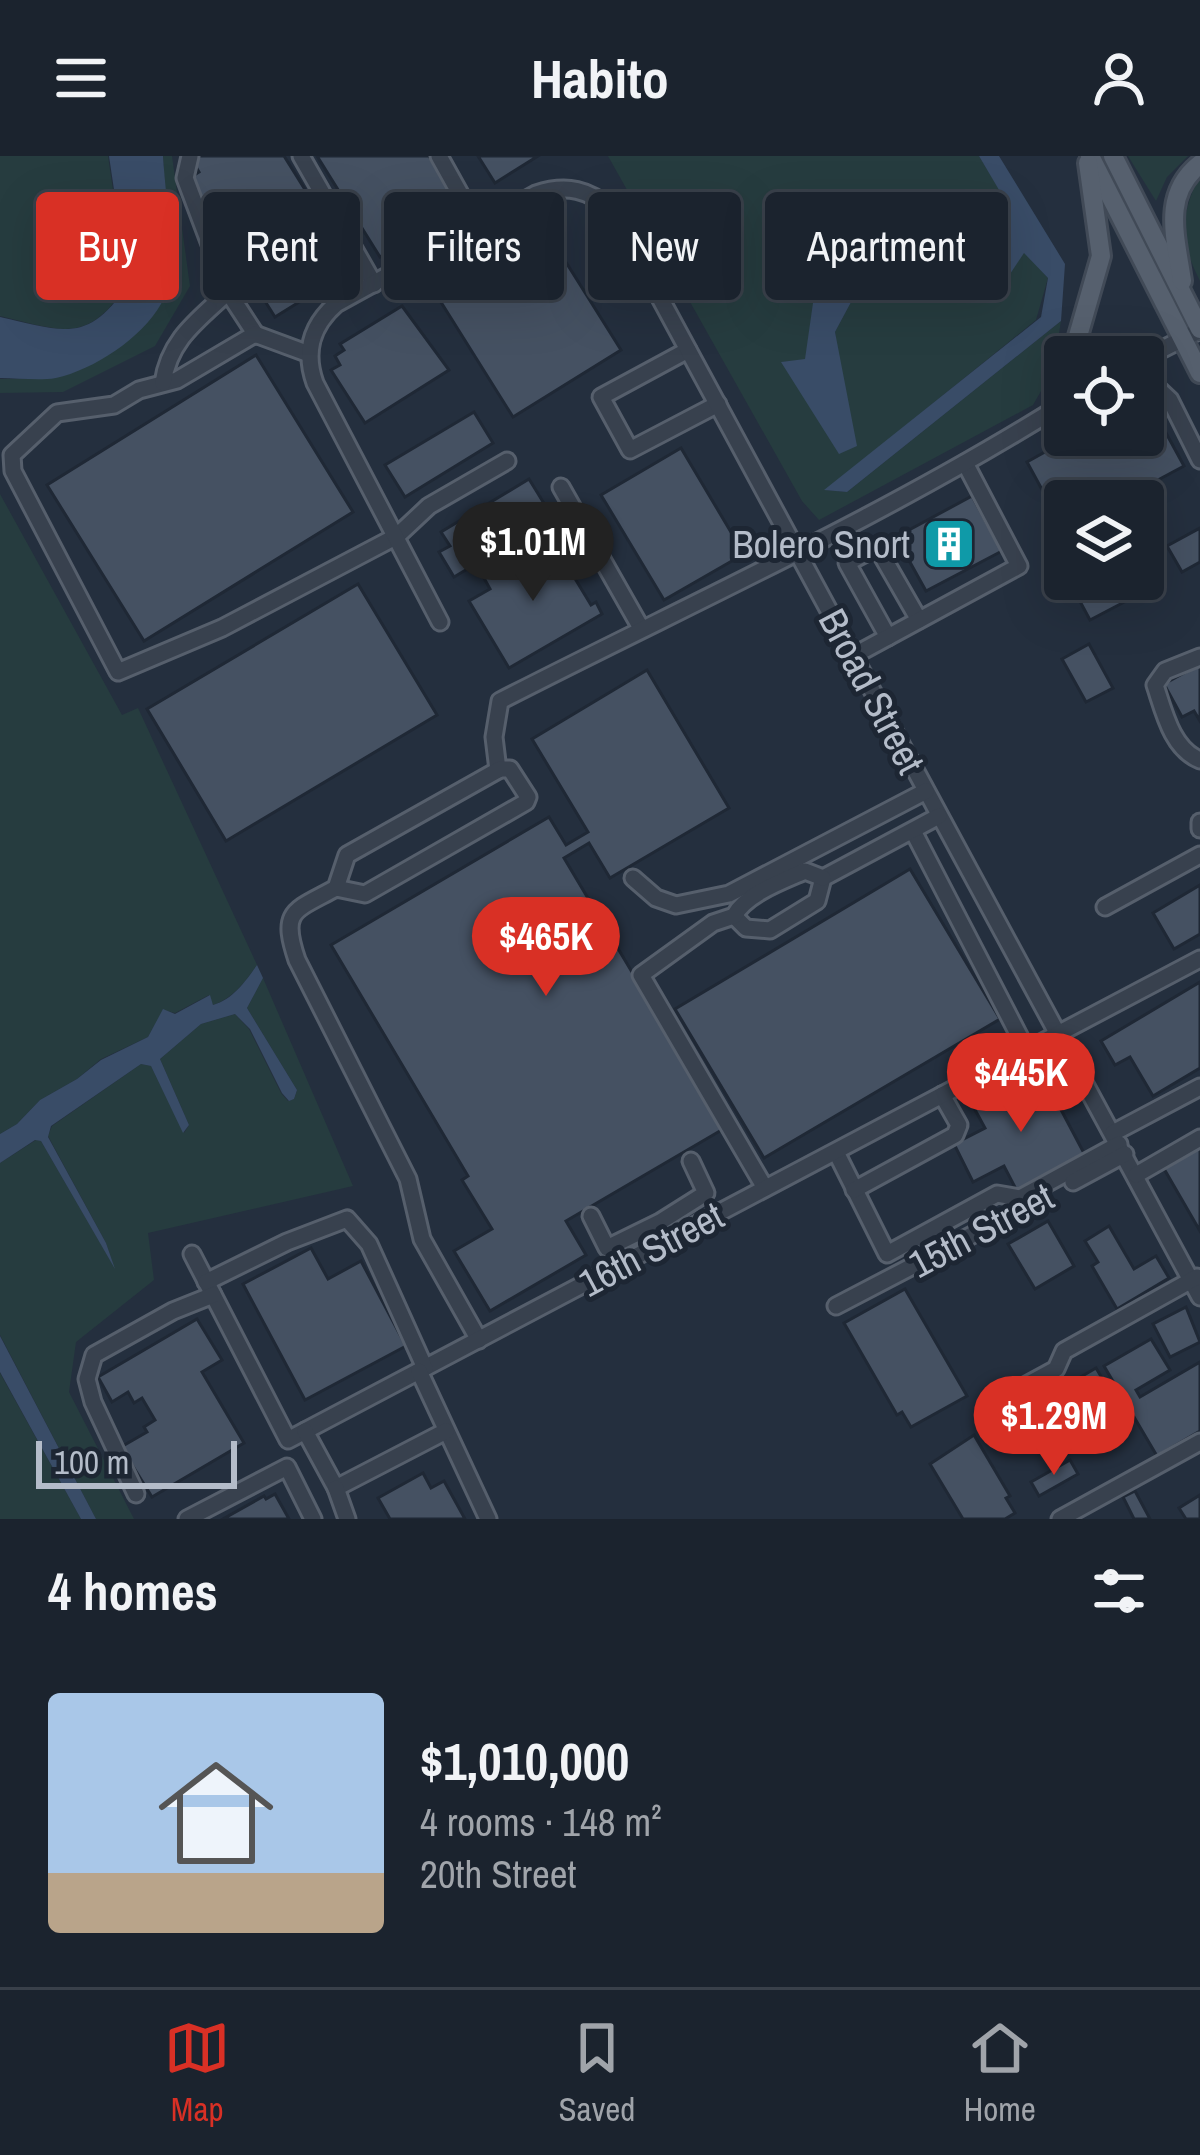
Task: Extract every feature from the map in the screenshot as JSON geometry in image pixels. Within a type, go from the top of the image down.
[{"type":"main road","points":[[1088,156],[1194,332]]},
{"type":"main road","points":[[1078,336],[1101,256],[1088,156]]},
{"type":"main road","points":[[1113,156],[1184,298],[1200,374]]},
{"type":"main road","points":[[1184,298],[1174,202],[1181,184],[1200,164]]},
{"type":"street","points":[[190,156],[184,178],[203,227]]},
{"type":"street","points":[[301,156],[374,284]]},
{"type":"street","points":[[439,156],[459,192]]},
{"type":"street","name":"Broad Street","points":[[544,192],[591,194],[613,211],[1058,1034],[1196,1278],[1200,1297]]},
{"type":"street","name":"Broad Street","points":[[309,354],[316,326],[325,314],[384,278]]},
{"type":"street","points":[[163,383],[166,356],[219,300]]},
{"type":"street","points":[[233,300],[256,335],[309,354],[315,382],[440,622]]},
{"type":"street","points":[[1164,348],[1194,332]]},
{"type":"street","points":[[256,335],[177,380],[139,390],[114,405],[57,413],[12,455],[13,471],[118,672],[239,619],[397,536],[429,506],[507,461]]},
{"type":"street","points":[[688,350],[601,397],[630,450],[718,404]]},
{"type":"street","points":[[1164,394],[1200,460]]},
{"type":"street","points":[[498,770],[494,736],[500,701],[799,554],[1044,416]]},
{"type":"street","points":[[853,656],[1019,566],[964,464]]},
{"type":"street","points":[[561,488],[641,628]]},
{"type":"street","points":[[888,638],[848,563],[877,547],[919,620]]},
{"type":"street","points":[[1200,657],[1165,671],[1155,686],[1173,734],[1192,758],[1200,760]]},
{"type":"street","points":[[336,888],[347,855],[498,770],[510,769],[528,797],[364,894],[336,888],[292,912],[288,934],[408,1179],[422,1239],[479,1340]]},
{"type":"street","points":[[633,878],[666,903],[688,905],[729,894],[926,791]]},
{"type":"street","points":[[765,1188],[641,975],[713,923],[734,916],[739,907],[805,871],[823,878],[939,816]]},
{"type":"street","points":[[913,831],[1027,1051]]},
{"type":"street","points":[[1105,908],[1200,855]]},
{"type":"street","points":[[734,916],[746,928],[770,930],[818,901],[823,878]]},
{"type":"street","name":"16th Street","points":[[288,1440],[1200,959]]},
{"type":"street","points":[[836,1152],[887,1254],[997,1195],[1020,1198],[1119,1144],[1200,1087]]},
{"type":"street","points":[[854,1190],[955,1135],[959,1126],[943,1095]]},
{"type":"street","points":[[1136,1175],[1200,1138]]},
{"type":"street","name":"15th Street","points":[[836,1306],[1119,1144]]},
{"type":"street","points":[[591,1216],[607,1248],[660,1222],[706,1193],[691,1161]]},
{"type":"street","points":[[136,1494],[93,1402],[87,1379],[94,1354],[287,1242],[347,1219],[369,1244],[488,1519]]},
{"type":"street","points":[[660,1222],[668,1240]]},
{"type":"street","points":[[192,1254],[288,1440],[287,1467],[313,1519]]},
{"type":"street","points":[[988,1406],[1056,1369],[1064,1351],[1196,1278]]},
{"type":"street","points":[[305,1431],[347,1519]]},
{"type":"street","points":[[336,1488],[446,1431]]},
{"type":"street","points":[[1060,1519],[1200,1442]]},
{"type":"street","points":[[187,1519],[287,1467]]},
{"type":"green space","points":[[0,156],[108,156],[113,192],[36,192],[36,300],[116,300],[100,317],[72,328],[0,316]]},
{"type":"green space","points":[[163,156],[172,156],[177,192],[165,192]]},
{"type":"green space","points":[[608,156],[979,156],[1001,192],[765,192],[765,300],[833,300],[805,360],[782,362],[839,364],[835,332],[852,300],[1008,300],[1008,272],[1024,252],[1048,278],[1036,320],[826,490],[847,492],[1061,321],[1059,336],[1044,336],[1044,386],[1033,405],[819,520],[802,501],[689,300],[741,300],[741,192],[628,192]]},
{"type":"green space","points":[[1128,156],[1188,156],[1167,177],[1156,201]]},
{"type":"green space","points":[[1200,175],[1200,281],[1188,253],[1185,228]]},
{"type":"green space","points":[[179,207],[190,286],[155,346],[63,392],[0,393],[0,379],[56,378],[132,300],[179,300]]},
{"type":"green space","points":[[0,494],[122,715],[138,708],[257,965],[220,1002],[213,1005],[209,995],[175,1013],[163,1010],[148,1037],[101,1059],[0,1134]]},
{"type":"green space","points":[[263,978],[353,1186],[148,1233],[154,1280],[76,1342],[69,1392],[134,1519],[96,1519],[0,1335],[0,1163],[41,1141],[113,1265],[106,1243],[48,1136],[52,1126],[141,1064],[151,1066],[184,1133],[189,1125],[160,1059],[201,1024],[235,1014],[249,1029],[281,1093],[288,1101],[294,1099],[297,1090],[247,1008]]},
{"type":"green space","points":[[0,1373],[81,1519],[0,1519]]},
{"type":"water","points":[[109,156],[163,156],[166,192],[114,192]]},
{"type":"water","points":[[979,156],[999,156],[1065,264],[1061,321],[847,492],[824,490],[1041,317],[1048,278],[1024,253],[1008,273],[1008,192],[1000,192]]},
{"type":"water","points":[[117,300],[162,300],[153,317],[129,340],[85,368],[49,379],[0,378],[0,317],[73,329],[87,325]]},
{"type":"water","points":[[813,300],[852,300],[835,332],[857,446],[839,454],[781,362],[805,359]]},
{"type":"water","points":[[257,965],[263,978],[247,1008],[297,1090],[294,1099],[289,1101],[282,1093],[250,1029],[235,1014],[201,1024],[160,1059],[189,1125],[183,1133],[151,1066],[141,1064],[51,1126],[48,1137],[106,1243],[115,1269],[41,1141],[35,1140],[0,1163],[0,1134],[40,1100],[101,1060],[148,1037],[163,1009],[175,1014],[210,995],[213,1005],[227,999]]},
{"type":"water","points":[[0,1336],[96,1519],[81,1519],[0,1372]]},
{"type":"building","points":[[198,156],[284,156],[306,192],[203,192],[203,203],[188,179],[199,172],[192,160]]},
{"type":"building","points":[[317,156],[429,156],[451,192],[384,192],[384,255],[380,257],[360,225],[360,192],[339,192]]},
{"type":"building","points":[[478,156],[538,156],[495,183]]},
{"type":"building","points":[[564,259],[621,350],[513,417],[440,300],[564,300]]},
{"type":"building","points":[[264,300],[302,300],[275,317]]},
{"type":"building","points":[[402,306],[449,370],[365,423],[331,370],[340,365],[335,356],[344,350],[340,344]]},
{"type":"building","points":[[256,355],[353,512],[144,641],[47,485]]},
{"type":"building","points":[[474,412],[493,443],[405,497],[385,465]]},
{"type":"building","points":[[1164,429],[1184,466],[1158,480],[1044,480],[1044,493],[1027,462],[1044,452],[1164,456]]},
{"type":"building","points":[[681,448],[744,554],[664,600],[601,495]]},
{"type":"building","points":[[529,479],[553,518],[454,577],[439,552],[450,546],[441,532]]},
{"type":"building","name":"Bolero Snort","points":[[972,496],[1002,551],[926,591],[896,537]]},
{"type":"building","points":[[1200,528],[1200,562],[1182,572],[1167,546]]},
{"type":"building","points":[[551,539],[591,605],[596,602],[602,614],[509,668],[469,601],[490,589],[484,578]]},
{"type":"building","points":[[358,584],[437,715],[226,841],[147,709]]},
{"type":"building","points":[[1079,600],[1128,600],[1090,620]]},
{"type":"building","points":[[1089,644],[1113,688],[1086,702],[1062,659]]},
{"type":"building","points":[[1200,664],[1200,721],[1194,711],[1182,717],[1164,684]]},
{"type":"building","points":[[647,670],[729,808],[610,878],[589,843],[564,858],[725,1128],[566,1221],[586,1255],[490,1311],[454,1251],[492,1229],[462,1180],[468,1176],[331,945],[549,817],[566,845],[588,832],[532,739]]},
{"type":"building","points":[[910,869],[1000,1019],[764,1158],[675,1009]]},
{"type":"building","points":[[1200,885],[1200,934],[1174,949],[1153,913]]},
{"type":"building","points":[[1200,982],[1200,1068],[1153,1096],[1130,1057],[1115,1065],[1101,1041]]},
{"type":"building","points":[[1040,1070],[1086,1157],[1018,1193],[1004,1166],[973,1182],[954,1144],[985,1128],[973,1106]]},
{"type":"building","points":[[1200,1146],[1200,1231],[1163,1167]]},
{"type":"building","points":[[1048,1221],[1074,1266],[1035,1289],[1008,1244]]},
{"type":"building","points":[[1109,1226],[1134,1269],[1156,1256],[1169,1278],[1117,1309],[1092,1266],[1098,1262],[1085,1241]]},
{"type":"building","points":[[311,1248],[328,1279],[361,1261],[406,1346],[305,1400],[243,1284]]},
{"type":"building","points":[[905,1289],[967,1396],[911,1427],[902,1412],[897,1415],[844,1323]]},
{"type":"building","points":[[1186,1307],[1200,1342],[1170,1357],[1153,1324]]},
{"type":"building","points":[[197,1319],[222,1360],[202,1372],[244,1443],[152,1497],[121,1447],[147,1432],[144,1427],[155,1420],[142,1398],[134,1403],[128,1392],[112,1402],[98,1377]]},
{"type":"building","points":[[1151,1339],[1170,1370],[1136,1390],[1140,1397],[1200,1362],[1200,1431],[1157,1456],[1104,1366]]},
{"type":"building","points":[[1096,1368],[1112,1395],[1048,1432],[1052,1438],[1043,1444],[1038,1435],[1014,1449],[1000,1424]]},
{"type":"building","points":[[974,1435],[1010,1496],[1006,1498],[1015,1513],[1005,1519],[963,1519],[930,1464]]},
{"type":"building","points":[[1070,1460],[1078,1474],[1039,1496],[1031,1482]]},
{"type":"building","points":[[423,1473],[431,1488],[444,1481],[465,1519],[390,1519],[378,1498]]},
{"type":"building","points":[[1135,1491],[1150,1519],[1134,1519],[1123,1497]]},
{"type":"building","points":[[275,1494],[289,1519],[223,1519],[264,1496]]},
{"type":"building","points":[[1200,1495],[1200,1519],[1186,1519],[1179,1508]]},
{"type":"place","name":"Bolero Snort","points":[[949,544]]}]
